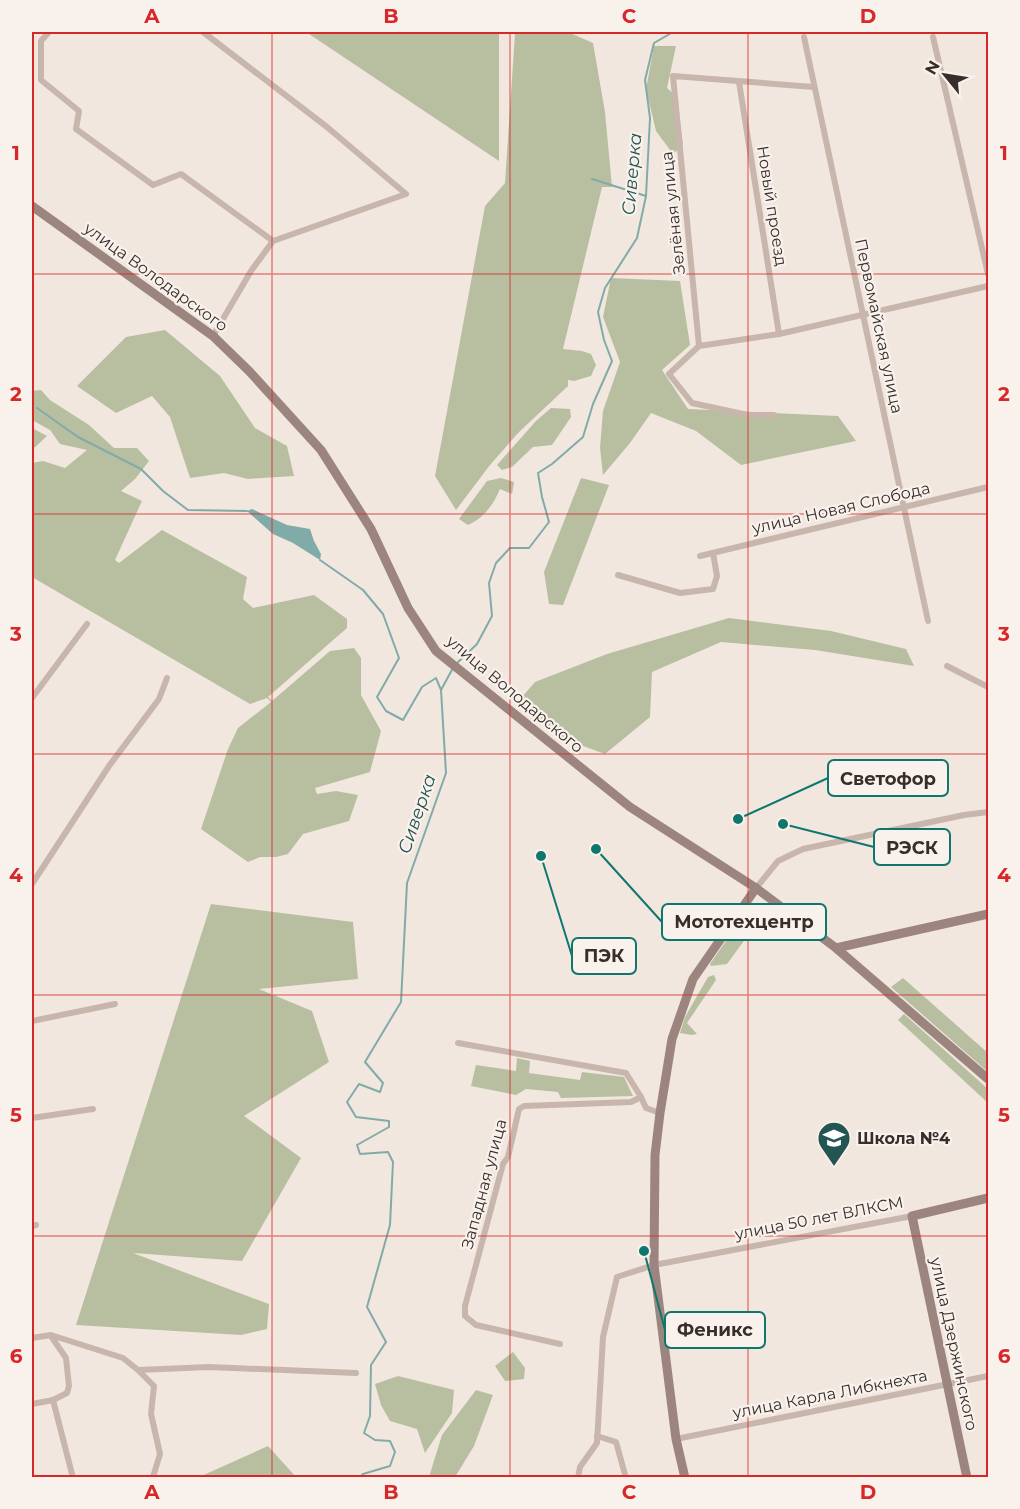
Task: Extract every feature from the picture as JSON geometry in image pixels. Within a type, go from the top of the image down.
[{"type":"main road","name":"улица Володарского","points":[[32,206],[213,336],[249,371],[321,450],[371,529],[408,608],[436,651],[630,807],[756,888]]},
{"type":"main road","points":[[685,1478],[676,1439],[654,1265],[655,1155],[660,1113],[672,1039],[693,979],[756,888],[836,948],[988,1079]]},
{"type":"main road","points":[[836,948],[988,914]]},
{"type":"main road","name":"улица 50 лет ВЛКСМ","points":[[912,1216],[988,1198]]},
{"type":"main road","name":"улица Дзержинского","points":[[912,1216],[967,1478]]},
{"type":"street","points":[[50,32],[41,41],[41,80],[79,111],[76,129],[153,185],[182,174],[273,241]]},
{"type":"street","points":[[203,32],[327,127],[406,194],[273,241],[251,271],[213,336]]},
{"type":"street","name":"Первомайская улица","points":[[804,37],[928,621]]},
{"type":"street","points":[[933,37],[988,274]]},
{"type":"street","name":"Зелёная улица","points":[[699,346],[673,76],[739,82]]},
{"type":"street","points":[[739,82],[814,87]]},
{"type":"street","name":"Новый проезд","points":[[739,82],[779,334]]},
{"type":"street","points":[[774,415],[748,415],[692,403],[669,374],[699,346],[779,334],[988,286]]},
{"type":"street","name":"улица Новая Слобода","points":[[700,556],[988,487]]},
{"type":"street","points":[[618,575],[680,593],[713,589],[717,576],[712,553]]},
{"type":"street","points":[[32,698],[87,624]]},
{"type":"street","points":[[946,666],[988,687]]},
{"type":"street","points":[[32,884],[109,766],[159,699],[167,678]]},
{"type":"street","points":[[756,888],[778,861],[803,849],[963,815],[988,812]]},
{"type":"street","points":[[32,1021],[115,1004]]},
{"type":"street","points":[[458,1043],[626,1073],[646,1108],[660,1113]]},
{"type":"street","name":"Западная улица","points":[[560,1344],[476,1325],[465,1316],[465,1306],[503,1164],[508,1157],[519,1109],[524,1106],[631,1102],[641,1097]]},
{"type":"street","points":[[32,1118],[93,1109]]},
{"type":"street","name":"улица 50 лет ВЛКСМ","points":[[597,1436],[603,1337],[617,1277],[654,1265],[912,1216]]},
{"type":"street","points":[[32,1404],[53,1400],[67,1393],[69,1386],[66,1358],[51,1335]]},
{"type":"street","points":[[32,1338],[51,1335],[123,1358],[154,1386],[152,1414],[160,1454],[152,1477]]},
{"type":"street","points":[[138,1370],[209,1367],[356,1373]]},
{"type":"street","name":"улица Карла Либкнехта","points":[[676,1439],[988,1376]]},
{"type":"street","points":[[53,1400],[73,1478]]},
{"type":"street","points":[[578,1478],[580,1467],[597,1443],[597,1436],[616,1442],[626,1478]]},
{"type":"green space","points":[[306,32],[499,32],[499,161]]},
{"type":"green space","points":[[568,32],[593,43],[605,112],[612,187],[602,187],[563,349],[591,354],[596,365],[591,376],[574,381],[568,380],[568,386],[518,433],[456,510],[435,476],[485,206],[505,183],[515,34]]},
{"type":"green space","points":[[654,46],[676,46],[667,88],[677,97],[683,145],[673,154],[656,131],[646,89]]},
{"type":"green space","points":[[611,278],[680,281],[690,345],[662,370],[688,409],[838,416],[856,441],[741,465],[696,431],[651,413],[603,475],[600,448],[603,411],[620,362],[603,317]]},
{"type":"green space","points":[[165,330],[220,376],[255,428],[287,446],[294,476],[248,479],[224,473],[190,478],[170,417],[152,396],[116,413],[77,386],[126,337]]},
{"type":"green space","points":[[41,390],[50,400],[89,425],[114,448],[137,448],[149,461],[135,479],[121,491],[142,501],[115,560],[119,563],[162,530],[247,577],[243,599],[253,608],[314,595],[347,619],[347,628],[268,697],[272,701],[330,651],[354,648],[361,658],[361,695],[381,731],[370,772],[315,788],[317,794],[336,791],[358,795],[349,821],[303,834],[288,854],[260,857],[248,862],[201,829],[228,749],[238,728],[271,702],[267,698],[250,704],[32,577],[32,463],[43,461],[65,468],[87,450],[60,444],[50,430],[32,420],[32,391]]},
{"type":"green space","points":[[551,408],[570,409],[571,417],[552,445],[533,447],[512,467],[502,470],[497,465],[536,421]]},
{"type":"green space","points":[[32,428],[47,436],[32,450]]},
{"type":"green space","points":[[501,478],[514,482],[512,494],[500,489],[491,505],[479,518],[468,525],[459,519],[487,481]]},
{"type":"green space","points":[[581,478],[609,485],[563,605],[549,604],[544,572]]},
{"type":"green space","points":[[729,618],[831,631],[906,649],[914,666],[815,650],[721,642],[652,672],[650,717],[605,754],[567,740],[516,704],[535,682],[607,654]]},
{"type":"green space","points":[[211,904],[353,922],[358,979],[259,989],[312,1011],[329,1062],[244,1116],[301,1158],[242,1261],[133,1253],[269,1304],[267,1329],[241,1335],[76,1325]]},
{"type":"green space","points":[[730,935],[743,935],[746,938],[727,964],[711,966],[710,964]]},
{"type":"green space","points":[[714,975],[716,980],[687,1023],[697,1034],[680,1033],[685,1017],[708,977]]},
{"type":"green space","points":[[903,978],[988,1053],[988,1072],[891,987]]},
{"type":"green space","points":[[904,1014],[988,1089],[988,1103],[898,1020]]},
{"type":"green space","points":[[517,1058],[530,1061],[529,1073],[580,1080],[582,1072],[624,1077],[633,1096],[561,1098],[558,1092],[526,1089],[516,1095],[471,1086],[476,1065],[516,1071]]},
{"type":"green space","points":[[513,1352],[525,1368],[524,1379],[505,1381],[495,1366]]},
{"type":"green space","points":[[398,1376],[454,1390],[452,1413],[425,1453],[417,1429],[390,1421],[381,1405],[375,1384]]},
{"type":"green space","points":[[476,1390],[493,1395],[474,1446],[455,1477],[429,1477],[442,1435]]},
{"type":"green space","points":[[268,1446],[296,1477],[199,1477]]},
{"type":"water","points":[[252,509],[287,525],[310,529],[321,554],[320,560],[293,543],[273,534],[247,511]]},
{"type":"waterway","name":"Сиверка","points":[[456,664],[477,644],[492,616],[489,583],[496,563],[510,548],[529,548],[549,522],[538,473],[583,437],[593,404],[612,361],[604,340],[598,312],[605,288],[637,238],[646,196],[650,118],[645,80],[654,43],[673,32]]},
{"type":"waterway","points":[[592,179],[646,196]]},
{"type":"waterway","points":[[37,408],[78,437],[141,469],[163,491],[188,510],[247,511]]},
{"type":"waterway","points":[[320,560],[363,590],[383,614],[399,658],[377,697],[386,711],[403,720],[422,687],[436,678],[441,690]]},
{"type":"waterway","name":"Сиверка","points":[[359,1478],[363,1474],[390,1466],[395,1452],[390,1441],[375,1440],[364,1433],[370,1416],[371,1365],[386,1342],[367,1307],[390,1225],[393,1162],[388,1152],[360,1154],[357,1145],[389,1127],[389,1121],[356,1117],[347,1102],[359,1084],[380,1092],[383,1083],[365,1062],[401,1002],[407,883],[446,773],[441,690],[453,668]]},
{"type":"place","name":"Светофор","points":[[738,819]]},
{"type":"place","name":"РЭСК","points":[[783,824]]},
{"type":"place","name":"Мототехцентр","points":[[596,849]]},
{"type":"place","name":"ПЭК","points":[[541,856]]},
{"type":"place","name":"Школа №4","points":[[834,1167]]},
{"type":"place","name":"Феникс","points":[[644,1251]]}]
